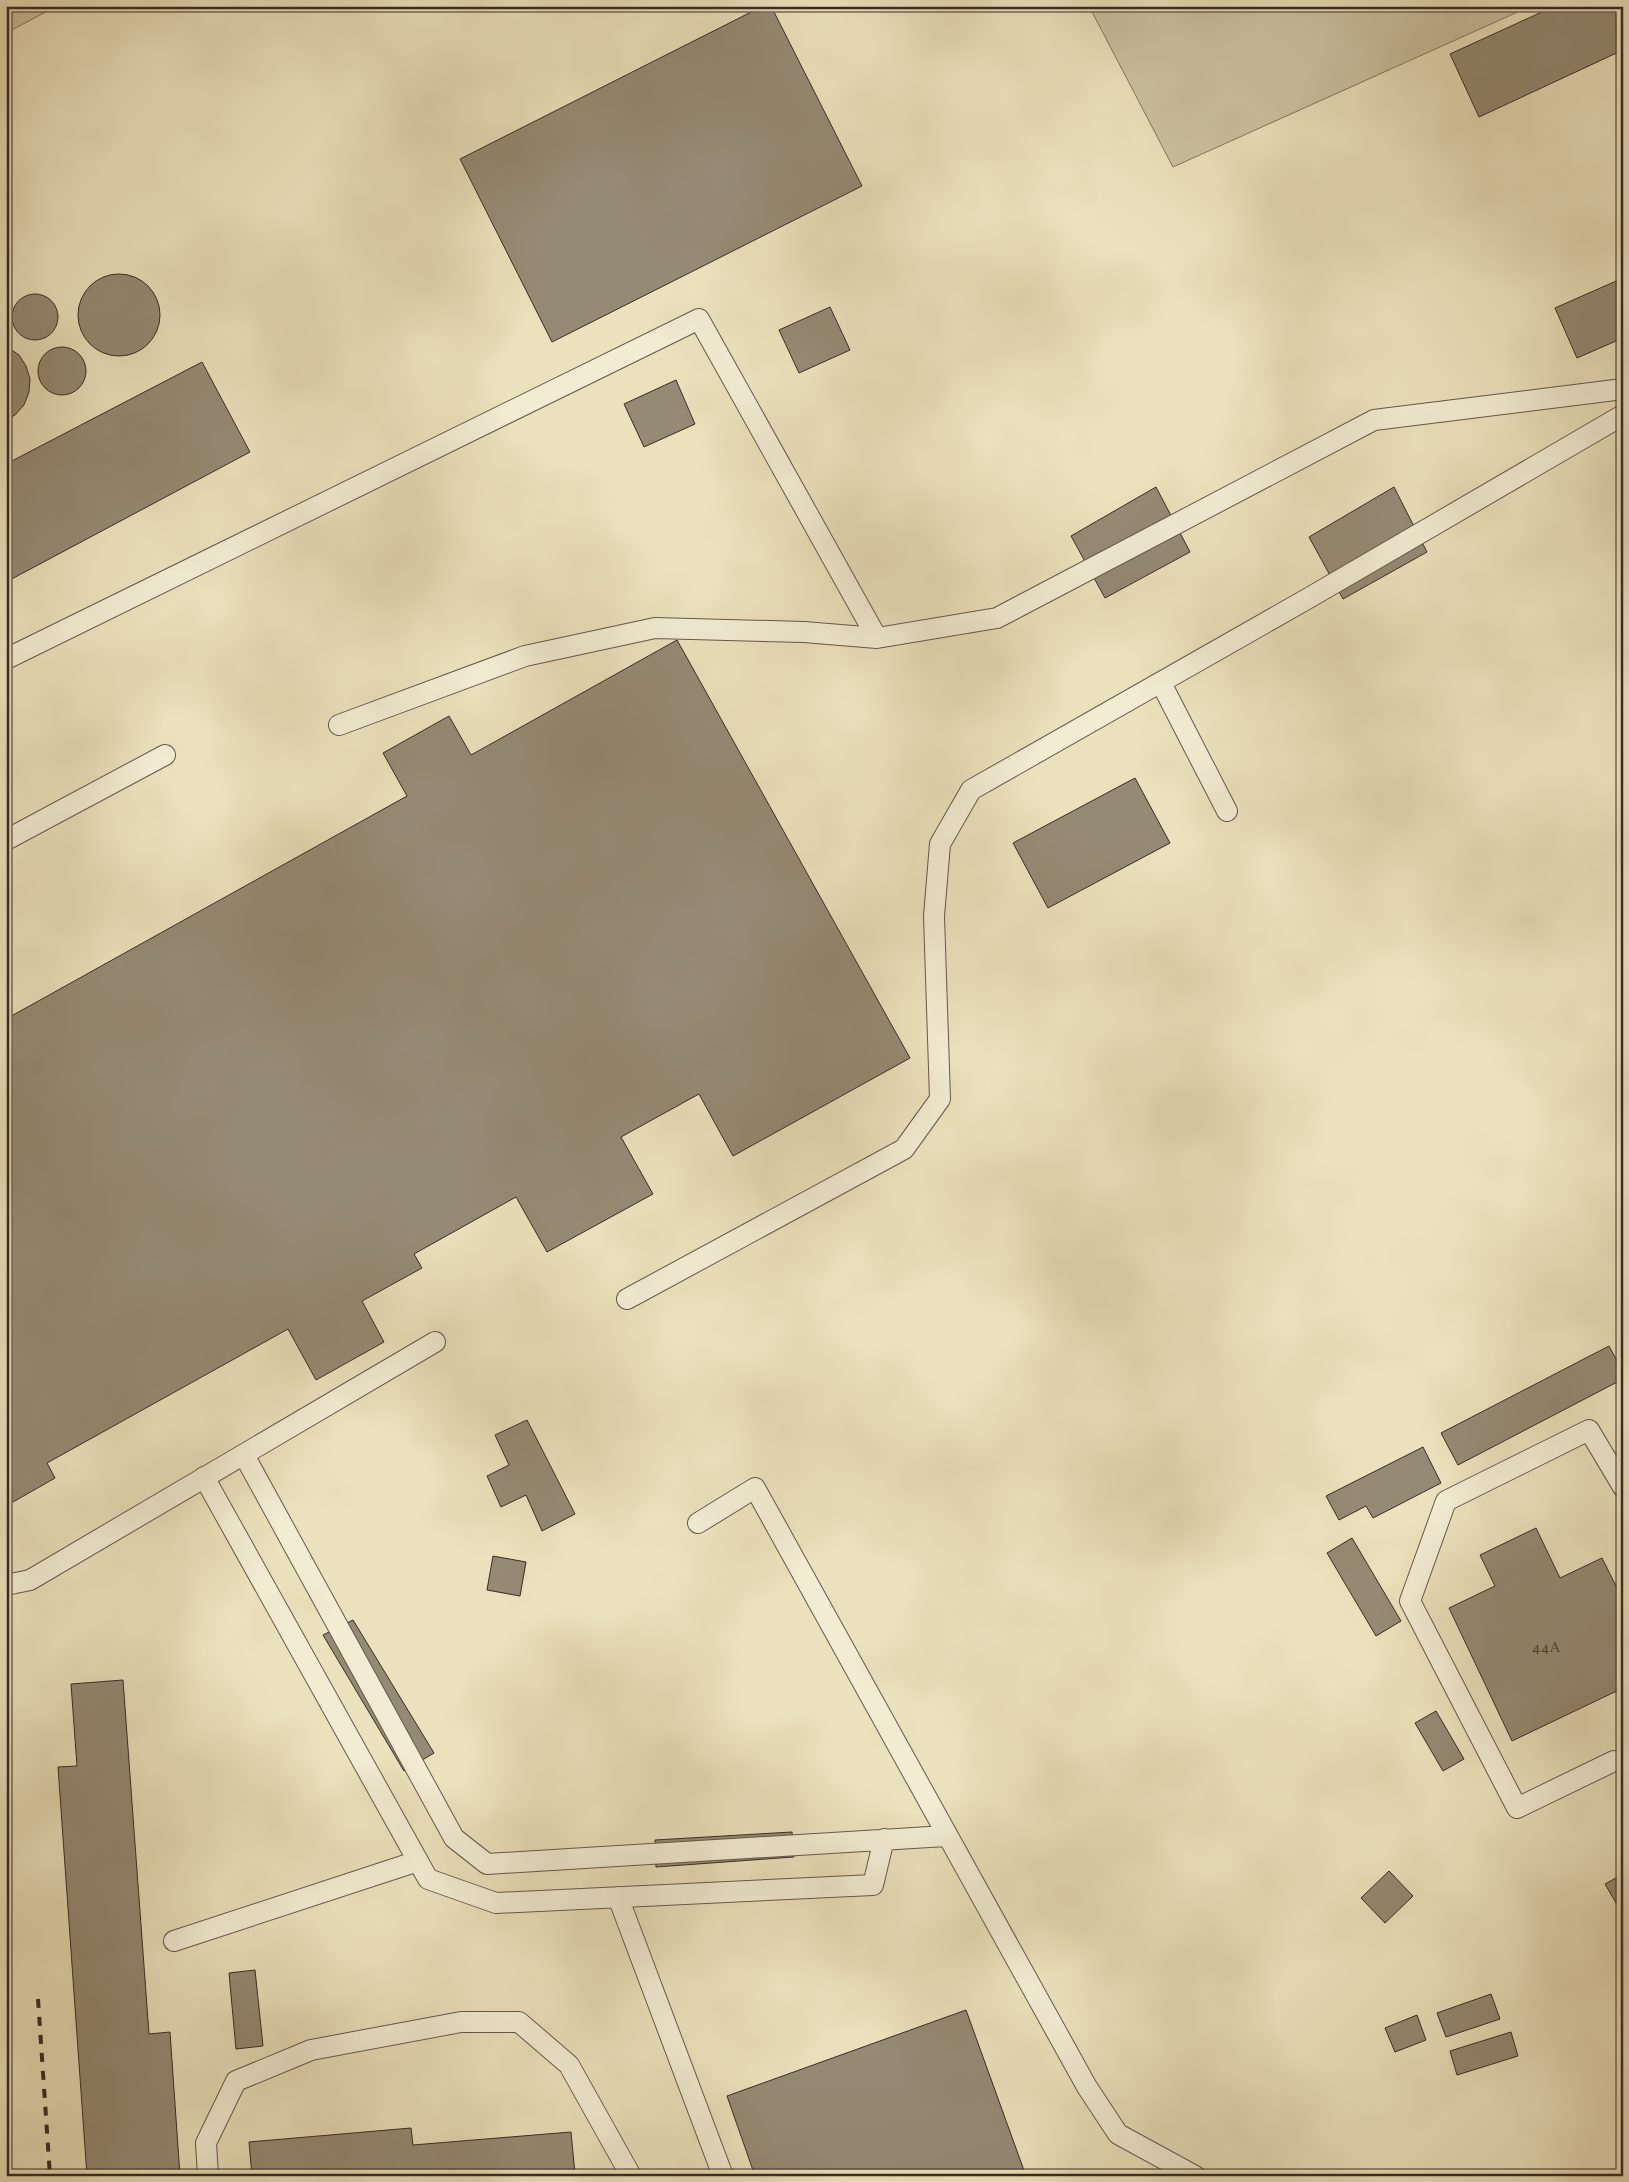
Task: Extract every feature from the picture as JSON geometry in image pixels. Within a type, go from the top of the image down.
[{"type":"lane","points":[[6,658],[699,319],[877,638]]},
{"type":"lane","points":[[339,725],[526,656],[655,628],[804,632],[877,638],[997,618],[1374,420],[1623,389]]},
{"type":"lane","points":[[627,1298],[904,1149],[940,1099],[934,916],[940,844],[971,790],[1161,683],[1623,415]]},
{"type":"lane","points":[[1161,683],[1227,811]]},
{"type":"lane","points":[[6,840],[165,755]]},
{"type":"lane","points":[[6,1585],[30,1580],[435,1342]]},
{"type":"lane","points":[[1614,1761],[1517,1808],[1410,1601],[1446,1501],[1589,1430],[1623,1487]]},
{"type":"lane","points":[[244,1455],[454,1838],[487,1864],[946,1836]]},
{"type":"lane","points":[[204,1477],[428,1879],[496,1903],[873,1885],[884,1839]]},
{"type":"lane","points":[[698,1523],[755,1488],[946,1836],[1087,2087],[1118,2134],[1195,2176]]},
{"type":"lane","points":[[174,1941],[418,1860]]},
{"type":"lane","points":[[618,1897],[723,2176]]},
{"type":"lane","points":[[208,2176],[206,2144],[236,2081],[311,2050],[461,2022],[518,2022],[569,2065],[631,2176]]},
{"type":"shaded area","points":[[6,6],[57,6],[6,33]]},
{"type":"shaded area","points":[[1089,6],[1531,6],[1173,167]]},
{"type":"building","points":[[763,6],[771,6],[862,186],[552,342],[460,159]]},
{"type":"building","points":[[1555,6],[1623,6],[1623,50],[1479,117],[1450,54]]},
{"type":"building","points":[[119,274],[135,277],[148,286],[157,299],[160,315],[157,331],[148,344],[135,353],[119,356],[103,353],[90,344],[81,331],[78,315],[81,299],[90,286],[103,277]]},
{"type":"building","points":[[1623,278],[1623,338],[1577,358],[1555,308]]},
{"type":"building","points":[[30,294],[40,294],[52,300],[57,308],[57,326],[52,334],[44,339],[30,340],[22,337],[15,330],[12,322],[12,312],[15,304],[22,297]]},
{"type":"building","points":[[830,307],[850,350],[799,373],[779,330]]},
{"type":"building","points":[[6,346],[19,355],[26,366],[30,379],[29,392],[24,405],[15,415],[6,420]]},
{"type":"building","points":[[62,347],[71,349],[79,354],[84,362],[86,371],[84,380],[79,388],[71,393],[62,395],[53,393],[45,388],[40,380],[38,371],[40,362],[45,354],[53,349]]},
{"type":"building","points":[[202,362],[250,452],[6,582],[6,464]]},
{"type":"building","points":[[676,380],[695,424],[644,447],[624,404]]},
{"type":"building","points":[[1156,487],[1190,552],[1105,598],[1071,536]]},
{"type":"building","points":[[1394,487],[1427,552],[1343,599],[1309,537]]},
{"type":"building","points":[[677,640],[910,1058],[733,1156],[699,1094],[621,1137],[653,1194],[547,1252],[516,1197],[414,1254],[422,1268],[362,1301],[384,1342],[316,1380],[288,1329],[47,1463],[55,1478],[6,1506],[6,1019],[407,796],[383,753],[449,716],[471,755]]},
{"type":"building","points":[[1135,778],[1170,843],[1048,908],[1013,843]]},
{"type":"building","points":[[1609,1346],[1623,1372],[1623,1379],[1458,1465],[1441,1433]]},
{"type":"building","points":[[527,1420],[575,1514],[542,1531],[526,1495],[501,1507],[487,1476],[509,1465],[495,1435]]},
{"type":"building","points":[[1423,1447],[1441,1483],[1373,1518],[1366,1506],[1339,1520],[1326,1496]]},
{"type":"building","points":[[1536,1528],[1560,1578],[1602,1558],[1623,1600],[1623,1688],[1512,1741],[1449,1608],[1495,1586],[1480,1555]]},
{"type":"building","points":[[1352,1538],[1401,1621],[1376,1636],[1327,1553]]},
{"type":"building","points":[[493,1556],[526,1562],[520,1596],[487,1590]]},
{"type":"building","points":[[353,1620],[434,1753],[404,1771],[323,1635]]},
{"type":"building","points":[[123,1680],[149,2034],[170,2032],[180,2176],[87,2176],[58,1767],[77,1766],[71,1684]]},
{"type":"building","points":[[1436,1711],[1464,1759],[1443,1771],[1415,1723]]},
{"type":"building","points":[[792,1832],[794,1857],[656,1867],[655,1840]]},
{"type":"building","points":[[1389,1871],[1413,1896],[1385,1923],[1361,1898]]},
{"type":"building","points":[[1623,1874],[1623,1915],[1605,1884]]},
{"type":"building","points":[[255,1970],[263,2046],[236,2049],[229,1973]]},
{"type":"building","points":[[1491,1994],[1500,2019],[1446,2037],[1437,2013]]},
{"type":"building","points":[[966,2010],[1026,2176],[755,2176],[727,2096]]},
{"type":"building","points":[[1417,2015],[1426,2040],[1395,2052],[1385,2028]]},
{"type":"building","points":[[1511,2032],[1518,2056],[1457,2075],[1450,2051]]},
{"type":"building","points":[[411,2128],[413,2145],[571,2132],[575,2174],[252,2176],[249,2142]]},
{"type":"railway","points":[[38,1999],[50,2176]]}]
